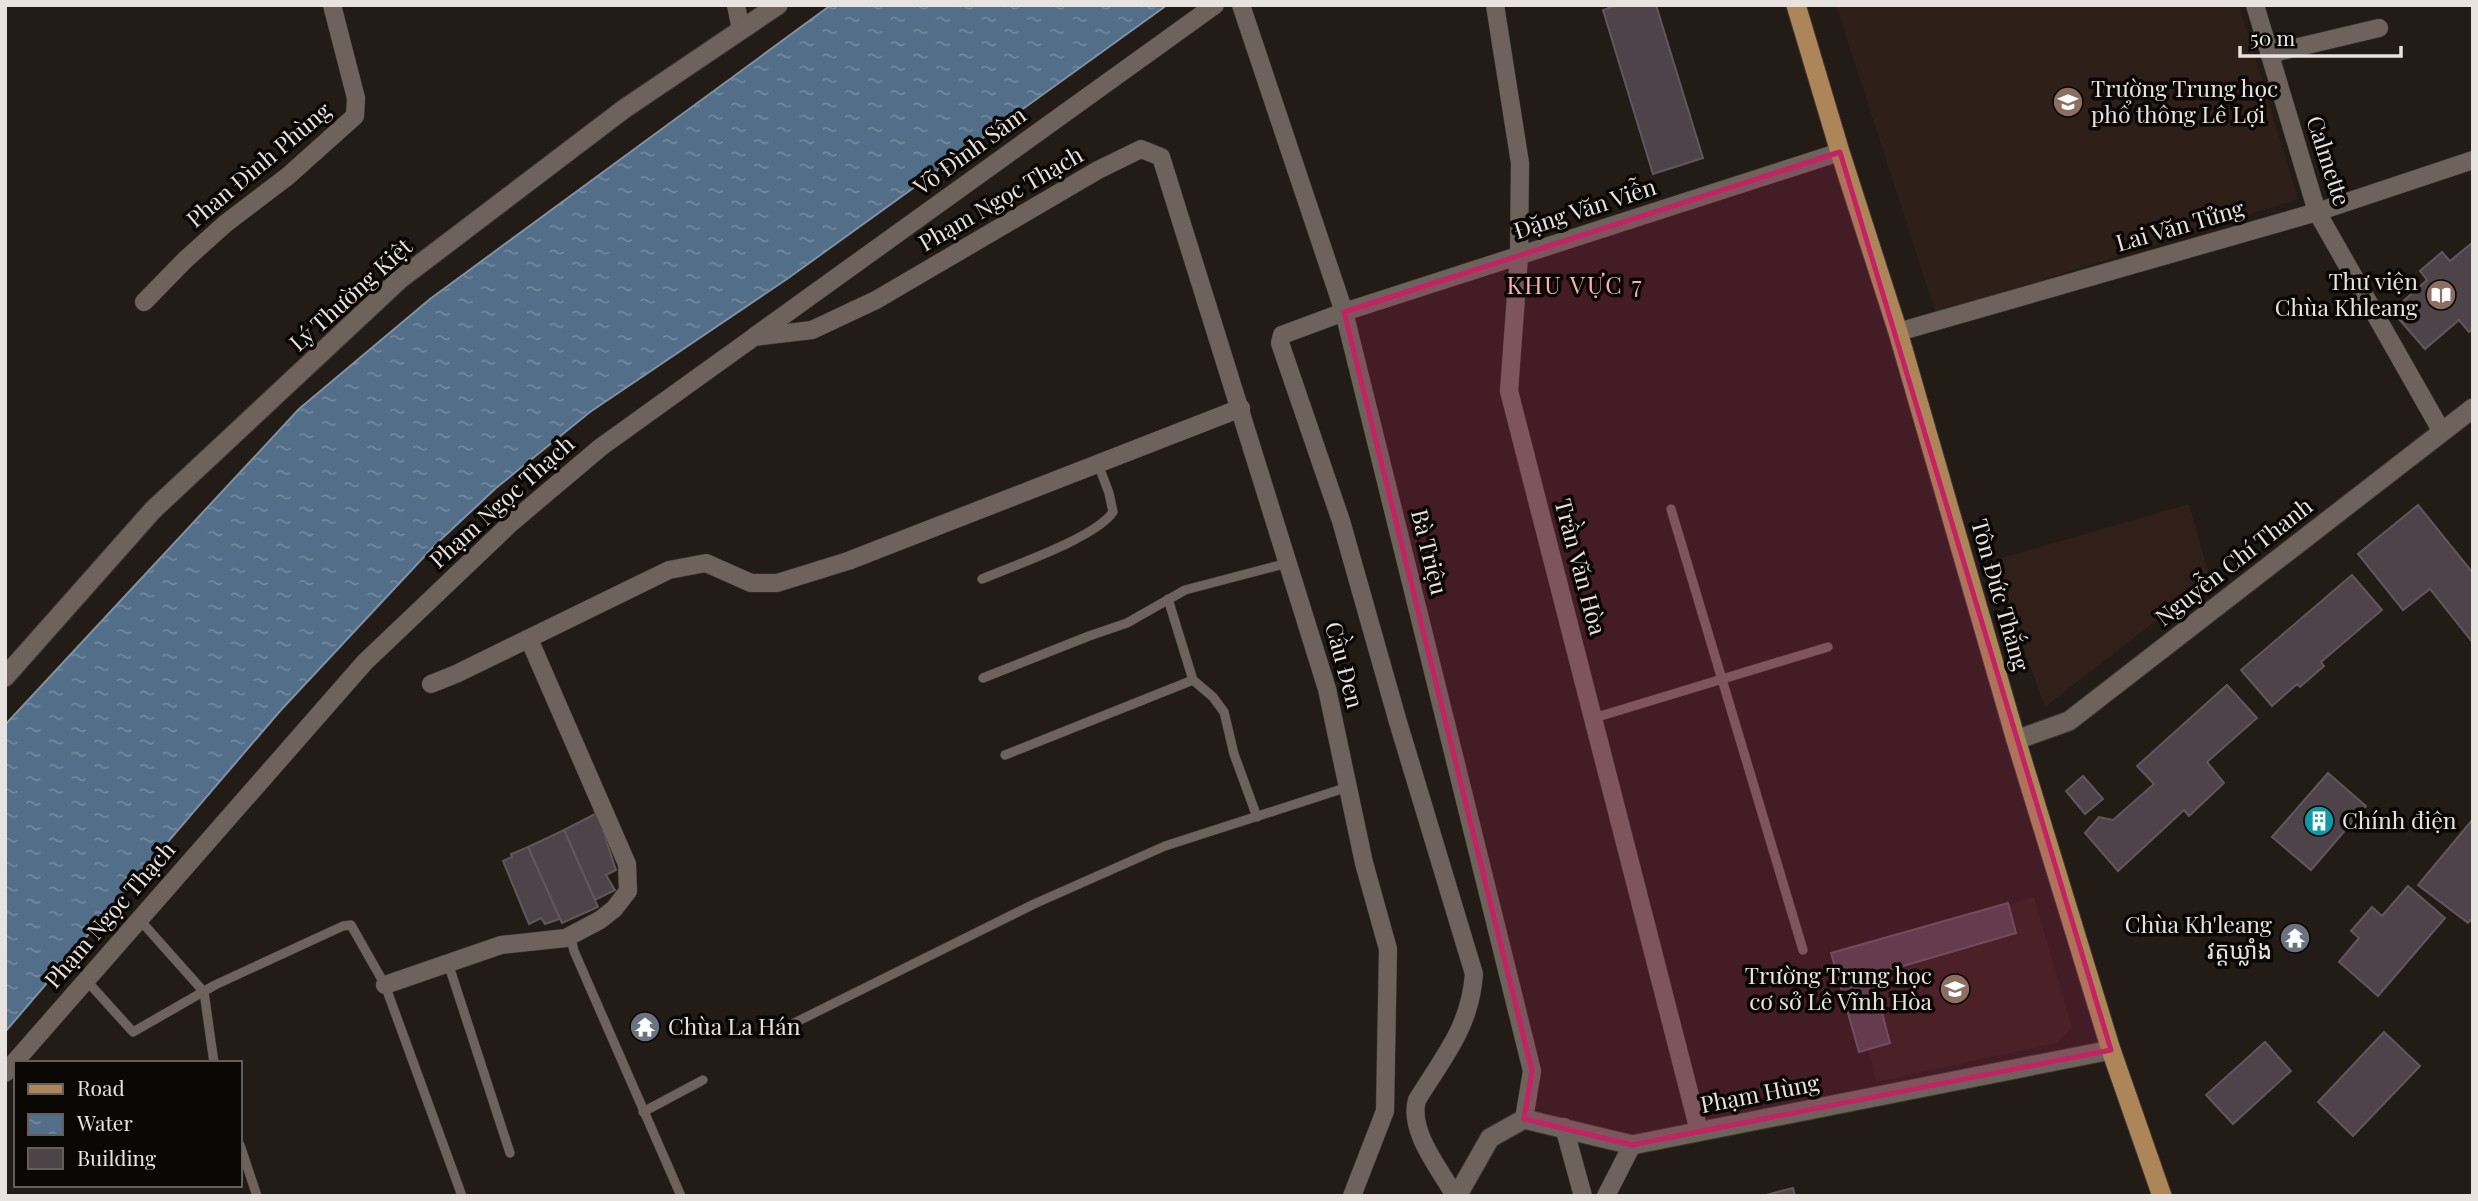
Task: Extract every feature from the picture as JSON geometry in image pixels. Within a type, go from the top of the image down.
[{"type":"main road","name":"Lý Thường Kiệt","points":[[5,677],[153,510],[399,280],[624,109],[778,5]]},
{"type":"main road","name":"Tôn Đức Thắng","points":[[1796,5],[1898,332],[2016,740],[2111,1050],[2162,1196]]},
{"type":"main road","name":"Nguyễn Chí Thanh","points":[[2016,740],[2069,721],[2473,408]]},
{"type":"main road","name":"Phạm Hùng","points":[[1524,1119],[1632,1145],[2111,1050]]},
{"type":"main road","points":[[1456,1196],[1490,1138],[1524,1119]]},
{"type":"street","name":"Phan Đình Phùng","points":[[144,302],[225,223],[288,176],[355,116],[356,98],[332,5]]},
{"type":"street","points":[[736,5],[741,30]]},
{"type":"street","name":"Võ Đình Sâm","points":[[754,337],[1215,5]]},
{"type":"street","name":"Bà Triệu","points":[[1241,5],[1345,312],[1532,1071],[1524,1119]]},
{"type":"street","name":"Trần Văn Hòa","points":[[1495,5],[1520,163],[1519,256],[1509,391],[1699,1131]]},
{"type":"street","name":"Calmette","points":[[2255,5],[2317,212],[2442,432]]},
{"type":"street","points":[[2269,54],[2379,28]]},
{"type":"street","name":"Phạm Ngọc Thạch","points":[[15,1061],[365,662],[482,551],[601,447],[754,337],[812,330],[876,300],[1098,170],[1140,149],[1161,157]]},
{"type":"street","name":"Đặng Văn Viễn","points":[[1456,1196],[1418,1131],[1413,1112],[1417,1100],[1464,1025],[1472,999],[1474,974],[1341,521],[1280,343],[1282,335],[1345,312],[1840,152]]},
{"type":"street","name":"Cầu Đen","points":[[1161,157],[1327,689],[1364,863],[1388,948],[1385,1111],[1352,1196]]},
{"type":"street","name":"Lai Văn Tửng","points":[[1898,332],[2317,212],[2473,160]]},
{"type":"street","points":[[431,684],[669,570],[706,563],[751,583],[777,583],[848,561],[1241,408]]},
{"type":"street","points":[[386,985],[501,945],[570,935],[600,920],[628,891],[627,864],[529,639]]},
{"type":"street","points":[[1564,1127],[1583,1196]]},
{"type":"street","points":[[1606,1196],[1632,1145]]},
{"type":"lane","points":[[982,579],[1093,532],[1109,518],[1113,512],[1111,502],[1098,464]]},
{"type":"lane","points":[[1671,509],[1803,950]]},
{"type":"lane","points":[[983,678],[1089,635],[1127,623],[1185,590],[1288,562]]},
{"type":"lane","points":[[1168,599],[1192,680],[1213,697],[1224,712],[1234,754],[1257,817]]},
{"type":"lane","points":[[1594,718],[1828,647]]},
{"type":"lane","points":[[1005,755],[1192,680]]},
{"type":"lane","points":[[772,1034],[1034,904],[1165,846],[1348,788]]},
{"type":"lane","points":[[139,919],[204,992],[214,1061]]},
{"type":"lane","points":[[86,980],[133,1032],[204,992],[343,926],[351,925],[386,985],[462,1196]]},
{"type":"lane","points":[[570,935],[574,951],[681,1196]]},
{"type":"lane","points":[[448,963],[510,1153]]},
{"type":"lane","points":[[643,1112],[702,1080]]},
{"type":"lane","points":[[242,1151],[257,1196]]},
{"type":"highlighted area","points":[[1840,152],[2111,1050],[1632,1145],[1524,1119],[1532,1071],[1344,312]]},
{"type":"shaded area","name":"Trường Trung học phổ thông Lê Lợi","points":[[1836,5],[2239,5],[2298,199],[1936,314]]},
{"type":"shaded area","points":[[2189,504],[2210,579],[2045,707],[1991,561]]},
{"type":"shaded area","name":"Trường Trung học cơ sở Lê Vĩnh Hòa","points":[[2034,897],[2072,1027],[2056,1043],[1877,1082],[1838,951]]},
{"type":"water","points":[[831,5],[1167,5],[787,279],[590,412],[496,488],[435,545],[280,711],[5,1032],[5,725],[299,409],[430,299]]},
{"type":"building","points":[[1617,5],[1656,5],[1703,158],[1653,174],[1603,10]]},
{"type":"building","name":"Thư viện Chùa Khleang","points":[[2473,242],[2473,328],[2469,332],[2459,320],[2425,349],[2392,311],[2427,280],[2420,271],[2442,252],[2450,261]]},
{"type":"building","points":[[2418,505],[2473,573],[2473,643],[2430,589],[2403,610],[2358,554]]},
{"type":"building","points":[[2352,575],[2382,610],[2321,662],[2324,666],[2300,687],[2297,684],[2272,706],[2241,670]]},
{"type":"building","points":[[2227,685],[2257,718],[2207,762],[2224,783],[2189,816],[2184,810],[2118,871],[2085,833],[2099,817],[2113,820],[2154,784],[2137,766]]},
{"type":"building","name":"Chính điện","points":[[2328,773],[2366,806],[2311,870],[2272,837]]},
{"type":"building","points":[[2083,776],[2103,799],[2085,814],[2066,791]]},
{"type":"building","points":[[597,813],[616,870],[606,875],[615,890],[595,900],[564,830]]},
{"type":"building","points":[[2473,819],[2473,918],[2468,923],[2418,885]]},
{"type":"building","points":[[564,830],[598,907],[562,923],[528,847]]},
{"type":"building","points":[[528,847],[560,919],[545,924],[541,918],[529,924],[503,861],[512,857],[511,854]]},
{"type":"building","points":[[2408,886],[2445,918],[2378,996],[2339,962],[2359,938],[2351,931],[2372,907],[2382,916]]},
{"type":"building","points":[[2008,903],[2016,933],[1872,975],[1890,1043],[1859,1052],[1831,953]]},
{"type":"building","points":[[2384,1032],[2420,1066],[2353,1136],[2318,1102]]},
{"type":"building","points":[[2265,1042],[2291,1071],[2233,1124],[2206,1095]]},
{"type":"building","points":[[1793,1188],[1795,1196],[1766,1196],[1766,1195]]},
{"type":"place","name":"Trường Trung học phổ thông Lê Lợi","points":[[2068,102]]},
{"type":"place","name":"Thư viện Chùa Khleang","points":[[2441,295]]},
{"type":"place","name":"Chính điện","points":[[2319,821]]},
{"type":"place","name":"Chùa Kh'leang វត្តឃ្លាំង","points":[[2295,938]]},
{"type":"place","name":"Trường Trung học cơ sở Lê Vĩnh Hòa","points":[[1955,989]]},
{"type":"place","name":"Chùa La Hán","points":[[645,1027]]},
{"type":"district","name":"KHU VỰC 7","points":[[1575,286]]}]
